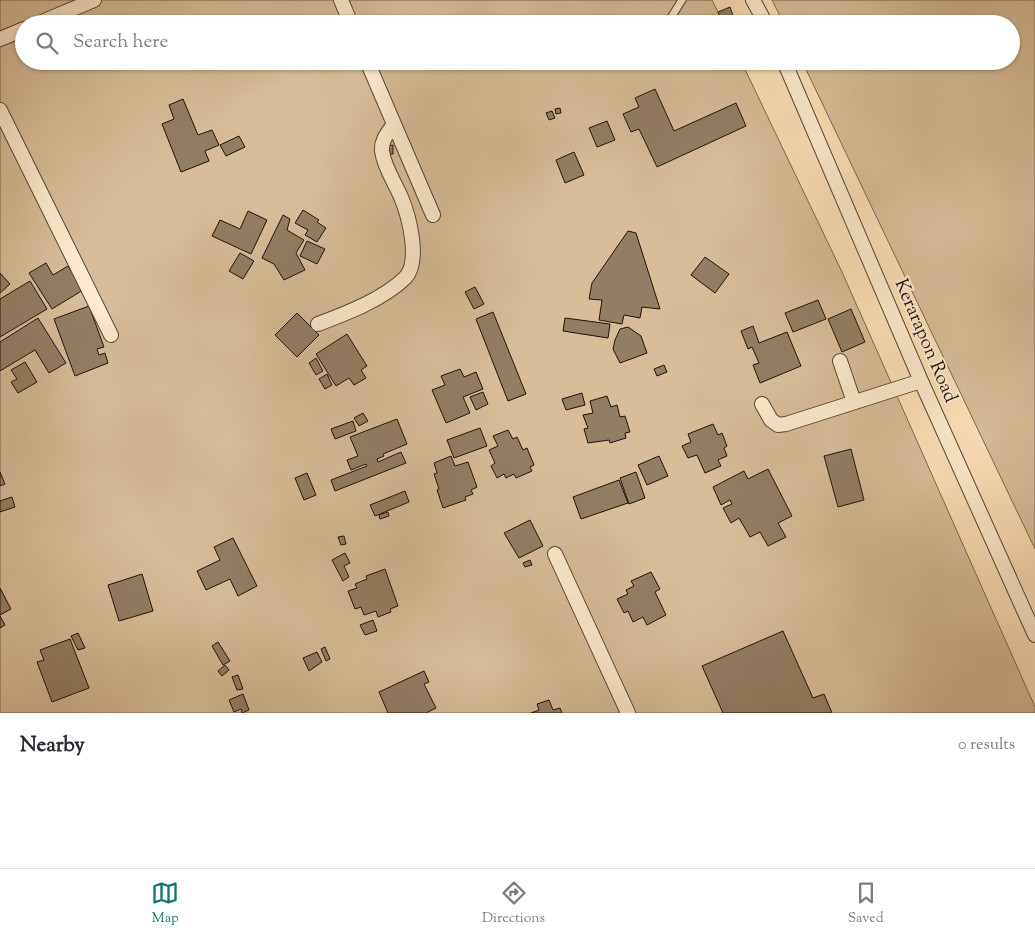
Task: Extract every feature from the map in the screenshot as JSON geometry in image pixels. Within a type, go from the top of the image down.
[{"type":"street","points":[[58,15],[94,0]]},
{"type":"street","points":[[341,0],[347,15]]},
{"type":"street","points":[[753,0],[761,15]]},
{"type":"street","points":[[0,39],[15,33]]},
{"type":"street","points":[[371,70],[433,215]]},
{"type":"street","name":"Kerarapon Road","points":[[788,70],[921,381],[1035,635]]},
{"type":"street","points":[[0,110],[111,335]]},
{"type":"street","points":[[318,324],[368,302],[391,289],[406,277],[412,268],[411,232],[402,198],[382,152],[383,141],[394,124]]},
{"type":"street","points":[[840,361],[854,402]]},
{"type":"street","points":[[762,404],[771,420],[778,425],[921,381]]},
{"type":"street","points":[[555,554],[628,713]]},
{"type":"lane","points":[[673,15],[682,0]]},
{"type":"shaded area","points":[[0,0],[712,0],[720,15],[15,15],[15,70],[745,70],[842,272],[1035,707],[1035,713],[0,713]]},
{"type":"shaded area","points":[[772,0],[1035,0],[1035,549],[806,70],[1020,70],[1020,15],[780,15]]},
{"type":"building","points":[[730,7],[733,15],[719,15],[718,12]]},
{"type":"building","points":[[655,89],[674,131],[736,103],[746,126],[657,167],[639,129],[631,132],[623,114],[639,107],[635,98]]},
{"type":"building","points":[[183,99],[198,135],[212,130],[219,145],[205,151],[209,161],[181,172],[162,124],[174,119],[169,105]]},
{"type":"building","points":[[560,108],[561,113],[556,114],[555,109]]},
{"type":"building","points":[[552,111],[555,118],[549,120],[546,113]]},
{"type":"building","points":[[607,121],[615,140],[597,147],[589,128]]},
{"type":"building","points":[[239,136],[245,147],[226,156],[220,145]]},
{"type":"building","points":[[393,145],[393,154],[388,154],[387,146]]},
{"type":"building","points":[[574,152],[584,175],[565,183],[556,160]]},
{"type":"building","points":[[303,210],[319,220],[317,222],[326,228],[317,242],[305,235],[308,230],[295,223]]},
{"type":"building","points":[[248,211],[267,220],[251,254],[212,236],[220,220],[240,229]]},
{"type":"building","points":[[283,215],[290,219],[287,230],[304,240],[296,253],[305,270],[284,280],[274,264],[262,258]]},
{"type":"building","points":[[628,231],[636,233],[660,309],[642,307],[640,318],[624,315],[622,324],[599,320],[602,300],[589,299],[592,283]]},
{"type":"building","points":[[307,241],[325,249],[317,264],[300,256]]},
{"type":"building","points":[[240,253],[254,261],[243,279],[229,271]]},
{"type":"building","points":[[705,257],[729,274],[715,293],[691,275]]},
{"type":"building","points":[[46,263],[53,275],[68,266],[83,290],[52,309],[29,273]]},
{"type":"building","points":[[0,273],[10,284],[0,293]]},
{"type":"building","points":[[30,281],[47,309],[0,337],[0,299]]},
{"type":"building","points":[[475,287],[484,304],[474,309],[465,292]]},
{"type":"building","points":[[818,300],[826,319],[793,332],[785,313]]},
{"type":"building","points":[[89,306],[104,347],[97,349],[99,355],[105,353],[108,363],[75,376],[54,319]]},
{"type":"building","points":[[851,309],[865,342],[842,352],[828,319]]},
{"type":"building","points":[[493,312],[526,394],[508,401],[476,319]]},
{"type":"building","points":[[297,313],[319,335],[297,357],[275,335]]},
{"type":"building","points":[[38,318],[66,363],[49,373],[35,350],[0,371],[0,342]]},
{"type":"building","points":[[565,318],[610,324],[608,338],[563,331]]},
{"type":"building","points":[[753,326],[759,343],[787,332],[801,366],[760,383],[753,365],[759,363],[752,347],[748,349],[741,331]]},
{"type":"building","points":[[628,327],[641,336],[647,353],[620,363],[613,349],[615,340],[620,329]]},
{"type":"building","points":[[347,334],[367,366],[361,370],[366,378],[354,385],[349,378],[336,386],[316,354]]},
{"type":"building","points":[[316,358],[323,371],[316,375],[309,363]]},
{"type":"building","points":[[25,362],[37,382],[18,393],[11,382],[17,379],[11,370]]},
{"type":"building","points":[[664,365],[667,372],[657,376],[654,369]]},
{"type":"building","points":[[460,369],[464,377],[476,372],[483,389],[463,397],[470,413],[446,423],[432,390],[445,385],[441,376]]},
{"type":"building","points":[[327,374],[332,385],[325,389],[319,379]]},
{"type":"building","points":[[483,392],[488,404],[476,410],[470,397]]},
{"type":"building","points":[[582,393],[585,405],[566,410],[562,399]]},
{"type":"building","points":[[607,396],[611,407],[617,405],[620,417],[625,416],[630,432],[625,433],[626,438],[610,443],[609,440],[588,443],[584,429],[588,428],[583,415],[593,413],[590,401]]},
{"type":"building","points":[[363,413],[368,421],[359,426],[354,418]]},
{"type":"building","points":[[397,419],[407,444],[383,454],[384,456],[377,459],[378,462],[401,452],[406,463],[335,491],[331,480],[367,466],[366,464],[351,470],[347,460],[358,456],[350,437]]},
{"type":"building","points":[[353,421],[356,431],[335,439],[331,429]]},
{"type":"building","points":[[713,424],[718,435],[722,433],[727,446],[724,448],[727,456],[718,460],[721,466],[705,473],[697,455],[688,458],[682,446],[691,442],[688,434]]},
{"type":"building","points":[[480,428],[487,446],[454,458],[447,440]]},
{"type":"building","points":[[508,430],[513,439],[517,437],[523,450],[527,448],[534,465],[530,467],[532,471],[516,478],[514,474],[506,478],[504,474],[497,478],[491,466],[495,463],[489,450],[498,446],[493,436]]},
{"type":"building","points":[[851,449],[864,500],[838,507],[824,456]]},
{"type":"building","points":[[451,456],[455,466],[468,462],[477,487],[471,490],[473,494],[465,497],[466,500],[443,508],[437,490],[439,489],[434,474],[437,473],[434,463]]},
{"type":"building","points":[[659,456],[668,476],[647,485],[638,465]]},
{"type":"building","points":[[768,469],[792,516],[778,523],[786,537],[768,546],[760,532],[750,537],[739,518],[731,523],[723,508],[732,504],[730,500],[721,505],[713,487],[744,471],[748,479]]},
{"type":"building","points":[[0,472],[5,484],[0,486]]},
{"type":"building","points":[[636,472],[645,498],[629,504],[620,478]]},
{"type":"building","points":[[307,473],[316,495],[304,500],[295,478]]},
{"type":"building","points":[[619,480],[628,503],[581,519],[573,497]]},
{"type":"building","points":[[405,491],[409,502],[375,516],[370,505]]},
{"type":"building","points":[[12,497],[15,507],[0,512],[0,501]]},
{"type":"building","points":[[388,512],[389,516],[380,519],[379,515]]},
{"type":"building","points":[[530,520],[543,546],[519,558],[504,533]]},
{"type":"building","points":[[344,536],[346,544],[341,545],[338,537]]},
{"type":"building","points":[[233,538],[257,586],[238,596],[230,579],[206,590],[197,571],[220,560],[214,547]]},
{"type":"building","points":[[345,553],[350,563],[344,566],[349,577],[343,581],[332,560]]},
{"type":"building","points":[[530,560],[532,565],[525,567],[523,563]]},
{"type":"building","points":[[385,569],[398,606],[390,609],[391,612],[378,617],[376,611],[364,615],[361,607],[355,609],[348,591],[357,588],[355,584],[367,579],[366,576]]},
{"type":"building","points":[[651,572],[660,589],[655,592],[666,615],[647,625],[643,617],[633,622],[628,611],[624,613],[617,599],[628,594],[626,590],[634,586],[631,581]]},
{"type":"building","points":[[142,574],[153,611],[119,621],[108,585]]},
{"type":"building","points":[[0,588],[11,609],[0,615]]},
{"type":"building","points":[[0,616],[5,625],[0,628]]},
{"type":"building","points":[[373,620],[377,631],[365,635],[360,625]]},
{"type":"building","points":[[783,631],[813,698],[824,694],[832,713],[723,713],[702,666]]},
{"type":"building","points":[[78,633],[85,648],[78,650],[71,636]]},
{"type":"building","points":[[70,639],[89,688],[52,702],[37,662],[44,660],[40,650]]},
{"type":"building","points":[[218,642],[230,661],[223,665],[212,646]]},
{"type":"building","points":[[325,647],[330,659],[326,661],[321,649]]},
{"type":"building","points":[[317,652],[322,662],[309,671],[303,658]]},
{"type":"building","points":[[225,665],[229,670],[222,676],[218,671]]},
{"type":"building","points":[[424,671],[429,682],[424,684],[436,708],[426,713],[388,713],[379,692]]},
{"type":"building","points":[[238,675],[243,689],[237,690],[232,677]]},
{"type":"building","points":[[243,694],[249,710],[242,713],[241,709],[234,712],[229,700]]},
{"type":"building","points":[[549,700],[553,710],[560,708],[562,713],[531,713],[539,710],[537,704]]}]
